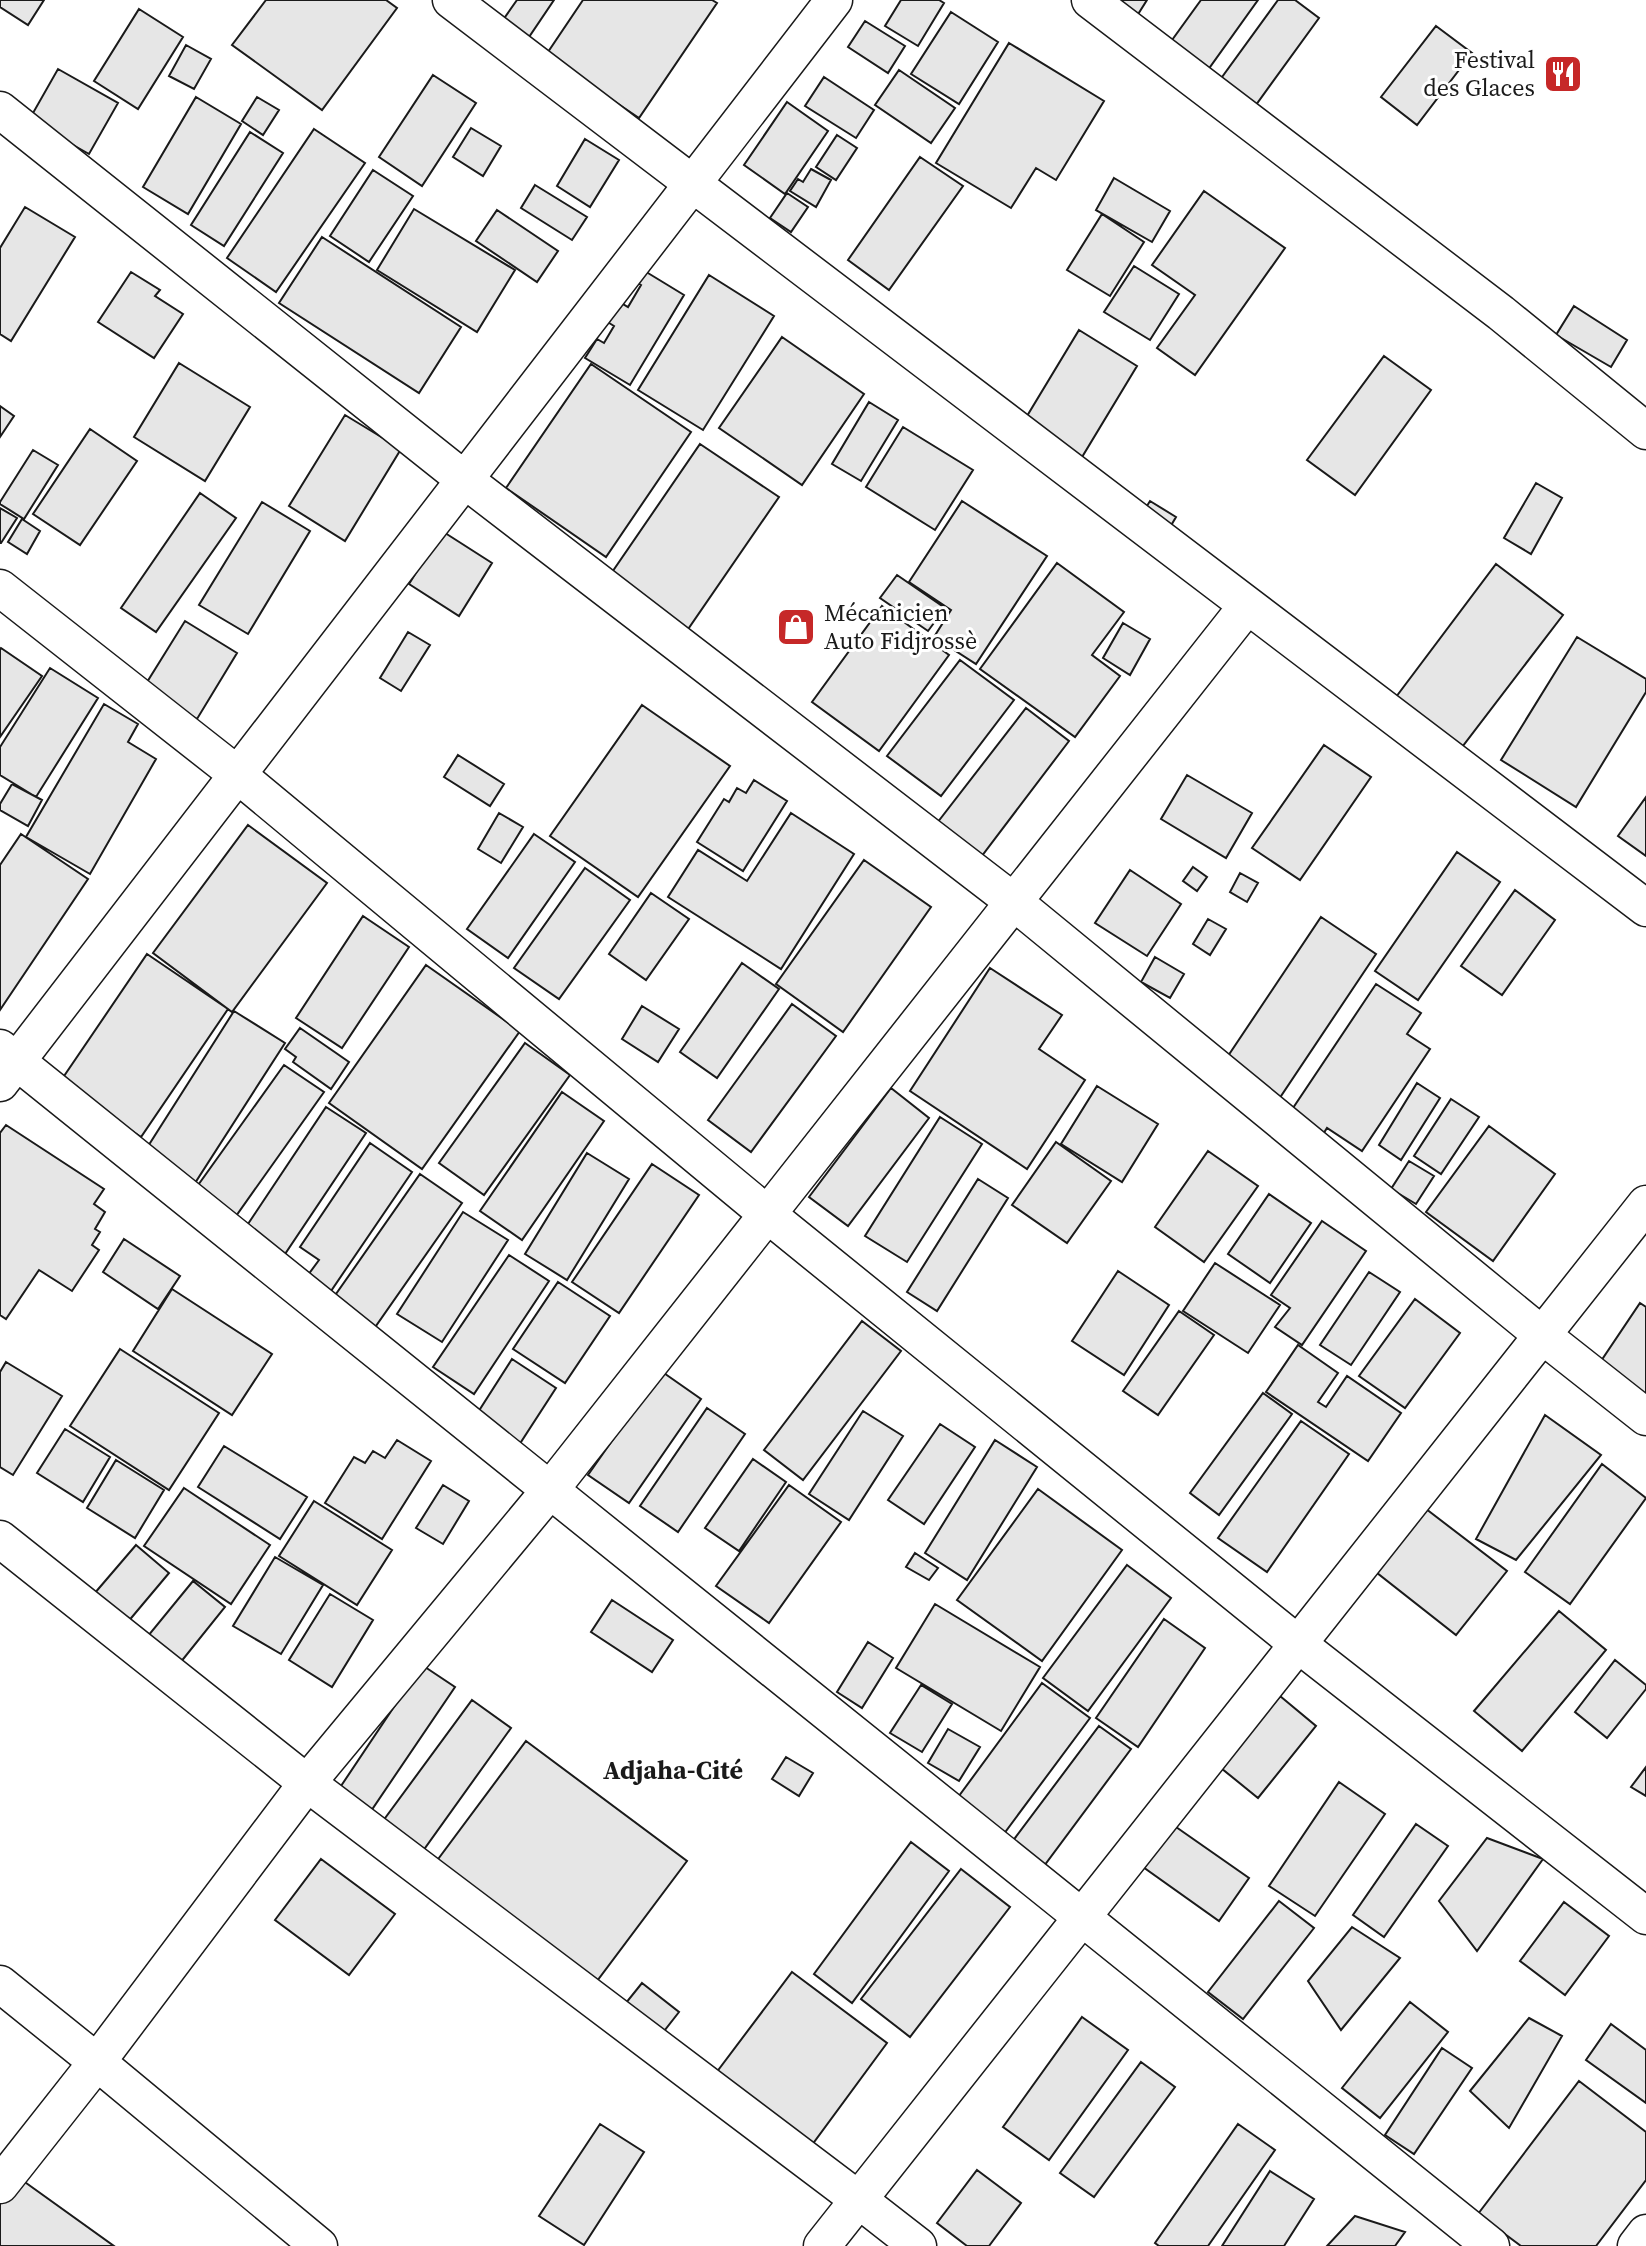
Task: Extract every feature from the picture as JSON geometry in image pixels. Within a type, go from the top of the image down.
[{"type":"street","points":[[451,0],[1646,908]]},
{"type":"street","points":[[834,0],[238,775],[6,1064],[550,1490],[1491,2246]]},
{"type":"street","points":[[1090,0],[1501,313],[1646,431]]},
{"type":"street","points":[[0,110],[465,480],[1014,902],[1646,1417]]},
{"type":"street","points":[[0,588],[238,775],[767,1214],[1298,1644],[1646,1916]]},
{"type":"street","points":[[0,2185],[97,2062],[307,1783],[550,1490],[1247,606]]},
{"type":"street","points":[[822,2246],[1646,1204]]},
{"type":"street","points":[[0,1539],[307,1783],[918,2246]]},
{"type":"street","points":[[0,1984],[319,2246]]},
{"type":"street","points":[[1636,2246],[1646,2233]]},
{"type":"building","points":[[0,0],[44,0],[28,25],[0,7]]},
{"type":"building","points":[[266,0],[386,0],[397,8],[322,110],[232,45]]},
{"type":"building","points":[[517,0],[554,0],[529,37],[503,20]]},
{"type":"building","points":[[583,0],[712,0],[717,3],[639,118],[546,55]]},
{"type":"building","points":[[901,0],[939,0],[944,3],[918,46],[885,26]]},
{"type":"building","points":[[1107,0],[1147,0],[1135,19]]},
{"type":"building","points":[[1201,0],[1258,0],[1205,74],[1167,47]]},
{"type":"building","points":[[1278,0],[1295,0],[1319,18],[1253,109],[1217,84]]},
{"type":"building","points":[[139,9],[183,37],[138,109],[94,81]]},
{"type":"building","points":[[951,12],[998,42],[959,104],[911,74]]},
{"type":"building","points":[[865,21],[905,46],[888,73],[848,47]]},
{"type":"building","points":[[1436,26],[1472,53],[1417,125],[1381,97]]},
{"type":"building","points":[[1009,43],[1104,101],[1056,180],[1036,168],[1011,208],[936,163]]},
{"type":"building","points":[[186,45],[211,59],[194,89],[169,76]]},
{"type":"building","points":[[58,69],[118,103],[89,154],[29,120]]},
{"type":"building","points":[[899,70],[955,108],[931,143],[875,105]]},
{"type":"building","points":[[433,75],[476,103],[422,186],[379,157]]},
{"type":"building","points":[[824,77],[874,110],[856,138],[805,106]]},
{"type":"building","points":[[196,97],[241,124],[188,214],[143,187]]},
{"type":"building","points":[[257,97],[279,110],[263,135],[242,121]]},
{"type":"building","points":[[787,102],[828,131],[785,194],[744,165]]},
{"type":"building","points":[[471,128],[501,146],[483,176],[453,157]]},
{"type":"building","points":[[314,129],[365,163],[276,292],[227,258]]},
{"type":"building","points":[[250,132],[283,153],[224,246],[191,225]]},
{"type":"building","points":[[837,135],[857,148],[836,180],[816,167]]},
{"type":"building","points":[[585,139],[619,160],[590,207],[557,186]]},
{"type":"building","points":[[920,157],[963,186],[889,290],[848,260]]},
{"type":"building","points":[[811,169],[831,180],[816,207],[790,191],[798,179],[803,182]]},
{"type":"building","points":[[373,170],[413,196],[369,262],[330,236]]},
{"type":"building","points":[[1114,178],[1170,211],[1152,242],[1096,210]]},
{"type":"building","points":[[535,185],[587,217],[572,240],[521,208]]},
{"type":"building","points":[[1204,191],[1285,248],[1195,375],[1157,348],[1195,295],[1152,265]]},
{"type":"building","points":[[787,193],[808,207],[791,232],[770,218]]},
{"type":"building","points":[[25,207],[75,237],[11,341],[0,334],[0,248]]},
{"type":"building","points":[[414,209],[515,270],[477,332],[377,270]]},
{"type":"building","points":[[497,210],[558,251],[537,282],[476,241]]},
{"type":"building","points":[[1102,214],[1144,242],[1110,296],[1067,270]]},
{"type":"building","points":[[322,237],[461,327],[419,393],[279,303]]},
{"type":"building","points":[[1134,266],[1179,294],[1150,340],[1104,312]]},
{"type":"building","points":[[643,270],[684,295],[630,385],[585,358],[597,339],[604,343],[614,326],[601,318],[613,298],[628,307],[641,285],[636,282]]},
{"type":"building","points":[[131,272],[160,290],[155,296],[183,314],[154,358],[98,322]]},
{"type":"building","points":[[709,275],[774,316],[703,430],[638,390]]},
{"type":"building","points":[[1574,306],[1627,340],[1611,367],[1556,335]]},
{"type":"building","points":[[1079,330],[1137,366],[1079,462],[1021,426]]},
{"type":"building","points":[[782,337],[864,394],[802,485],[719,428]]},
{"type":"building","points":[[1384,356],[1431,390],[1355,495],[1307,460]]},
{"type":"building","points":[[179,363],[250,407],[205,481],[134,437]]},
{"type":"building","points":[[591,364],[691,432],[606,557],[506,488]]},
{"type":"building","points":[[869,402],[898,420],[861,481],[832,464]]},
{"type":"building","points":[[0,406],[14,416],[0,437]]},
{"type":"building","points":[[345,415],[401,449],[345,541],[289,506]]},
{"type":"building","points":[[903,427],[973,470],[935,530],[866,487]]},
{"type":"building","points":[[90,429],[137,461],[80,545],[33,514]]},
{"type":"building","points":[[700,444],[779,497],[684,635],[606,581]]},
{"type":"building","points":[[33,450],[58,465],[24,519],[0,502]]},
{"type":"building","points":[[1536,483],[1562,498],[1531,554],[1504,538]]},
{"type":"building","points":[[200,493],[236,518],[156,632],[121,608]]},
{"type":"building","points":[[962,501],[1047,556],[976,664],[934,637],[951,610],[909,582]]},
{"type":"building","points":[[1150,501],[1176,517],[1163,539],[1137,522]]},
{"type":"building","points":[[262,502],[310,531],[248,634],[199,605]]},
{"type":"building","points":[[0,508],[17,518],[1,543],[0,543]]},
{"type":"building","points":[[22,519],[40,531],[27,554],[8,542]]},
{"type":"building","points":[[442,531],[492,563],[459,616],[409,584]]},
{"type":"building","points":[[1057,563],[1124,612],[1092,655],[1120,676],[1075,737],[980,669]]},
{"type":"building","points":[[1496,564],[1563,615],[1459,751],[1393,701]]},
{"type":"building","points":[[897,575],[945,608],[928,631],[880,598]]},
{"type":"building","points":[[882,606],[949,655],[879,751],[812,702]]},
{"type":"building","points":[[185,621],[237,653],[197,719],[144,687]]},
{"type":"building","points":[[1123,623],[1150,639],[1130,675],[1103,658]]},
{"type":"building","points":[[408,632],[430,645],[401,691],[380,678]]},
{"type":"building","points":[[1577,637],[1646,679],[1646,692],[1576,807],[1501,760]]},
{"type":"building","points":[[0,649],[42,676],[0,737]]},
{"type":"building","points":[[960,660],[1014,700],[941,796],[887,756]]},
{"type":"building","points":[[50,668],[98,698],[36,797],[0,775],[0,747]]},
{"type":"building","points":[[104,704],[138,724],[128,742],[156,759],[90,874],[26,837]]},
{"type":"building","points":[[642,705],[730,766],[638,897],[550,836]]},
{"type":"building","points":[[1026,708],[1069,741],[978,861],[934,827]]},
{"type":"building","points":[[1324,745],[1371,777],[1300,880],[1252,848]]},
{"type":"building","points":[[458,755],[504,784],[490,806],[444,777]]},
{"type":"building","points":[[1187,775],[1252,813],[1226,858],[1161,819]]},
{"type":"building","points":[[754,780],[787,801],[743,871],[697,842],[724,799],[729,802],[737,788],[746,793]]},
{"type":"building","points":[[12,784],[42,800],[28,826],[0,810],[0,804]]},
{"type":"building","points":[[1646,797],[1646,856],[1618,836]]},
{"type":"building","points":[[499,813],[523,827],[501,863],[478,849]]},
{"type":"building","points":[[791,813],[854,854],[781,969],[668,897],[698,850],[747,881]]},
{"type":"building","points":[[248,825],[327,883],[232,1012],[153,953]]},
{"type":"building","points":[[21,834],[88,879],[0,1010],[0,865]]},
{"type":"building","points":[[534,834],[575,862],[508,958],[467,929]]},
{"type":"building","points":[[1457,852],[1500,882],[1418,1000],[1375,971]]},
{"type":"building","points":[[864,860],[931,907],[843,1032],[776,984]]},
{"type":"building","points":[[1193,867],[1207,877],[1197,891],[1183,881]]},
{"type":"building","points":[[585,868],[630,900],[559,999],[514,968]]},
{"type":"building","points":[[1130,870],[1181,904],[1147,956],[1095,923]]},
{"type":"building","points":[[1240,873],[1258,883],[1247,902],[1230,892]]},
{"type":"building","points":[[1515,890],[1555,920],[1502,995],[1461,966]]},
{"type":"building","points":[[651,893],[689,919],[646,980],[609,954]]},
{"type":"building","points":[[363,916],[409,947],[342,1048],[296,1018]]},
{"type":"building","points":[[1321,917],[1376,954],[1279,1099],[1224,1062]]},
{"type":"building","points":[[1208,919],[1226,929],[1210,955],[1193,944]]},
{"type":"building","points":[[147,954],[228,1009],[141,1137],[60,1082]]},
{"type":"building","points":[[1155,957],[1184,974],[1170,998],[1141,982]]},
{"type":"building","points":[[742,963],[779,989],[717,1078],[680,1052]]},
{"type":"building","points":[[426,965],[520,1031],[422,1169],[329,1103]]},
{"type":"building","points":[[990,968],[1062,1015],[1039,1049],[1085,1080],[1027,1169],[910,1091]]},
{"type":"building","points":[[1376,984],[1421,1013],[1407,1034],[1430,1049],[1362,1151],[1327,1128],[1320,1139],[1287,1117]]},
{"type":"building","points":[[792,1004],[836,1036],[751,1152],[708,1120]]},
{"type":"building","points":[[642,1006],[679,1029],[658,1062],[622,1039]]},
{"type":"building","points":[[234,1011],[285,1043],[195,1183],[145,1151]]},
{"type":"building","points":[[300,1028],[349,1062],[331,1089],[293,1062],[296,1057],[285,1049]]},
{"type":"building","points":[[525,1043],[570,1075],[484,1195],[439,1163]]},
{"type":"building","points":[[284,1065],[324,1092],[236,1216],[196,1188]]},
{"type":"building","points":[[1417,1083],[1440,1098],[1401,1160],[1379,1145]]},
{"type":"building","points":[[1097,1086],[1158,1124],[1122,1182],[1061,1144]]},
{"type":"building","points":[[891,1088],[929,1118],[848,1226],[809,1197]]},
{"type":"building","points":[[562,1092],[604,1121],[522,1240],[480,1211]]},
{"type":"building","points":[[1451,1099],[1479,1117],[1441,1174],[1414,1156]]},
{"type":"building","points":[[326,1107],[366,1133],[285,1254],[246,1227]]},
{"type":"building","points":[[940,1117],[982,1144],[907,1262],[865,1236]]},
{"type":"building","points":[[6,1125],[104,1189],[94,1204],[105,1212],[95,1229],[100,1232],[92,1245],[99,1250],[72,1291],[39,1270],[6,1319],[0,1315],[0,1133]]},
{"type":"building","points":[[1489,1126],[1555,1174],[1493,1261],[1426,1212]]},
{"type":"building","points":[[1056,1142],[1111,1181],[1067,1243],[1012,1205]]},
{"type":"building","points":[[370,1143],[412,1172],[331,1291],[308,1275],[319,1260],[300,1247]]},
{"type":"building","points":[[1208,1151],[1258,1186],[1204,1262],[1155,1227]]},
{"type":"building","points":[[587,1153],[629,1179],[567,1280],[525,1254]]},
{"type":"building","points":[[1409,1161],[1434,1176],[1416,1204],[1391,1189]]},
{"type":"building","points":[[652,1164],[699,1195],[619,1313],[572,1282]]},
{"type":"building","points":[[420,1174],[462,1203],[371,1333],[329,1304]]},
{"type":"building","points":[[978,1179],[1008,1198],[937,1311],[907,1292]]},
{"type":"building","points":[[1269,1194],[1311,1223],[1270,1283],[1228,1254]]},
{"type":"building","points":[[463,1212],[508,1240],[442,1342],[397,1314]]},
{"type":"building","points":[[1322,1221],[1366,1251],[1302,1345],[1275,1327],[1290,1308],[1271,1295]]},
{"type":"building","points":[[124,1239],[180,1276],[158,1309],[103,1272]]},
{"type":"building","points":[[509,1255],[549,1281],[474,1394],[433,1367]]},
{"type":"building","points":[[1215,1263],[1280,1305],[1248,1353],[1183,1311]]},
{"type":"building","points":[[1118,1271],[1169,1305],[1124,1375],[1072,1341]]},
{"type":"building","points":[[1369,1272],[1400,1292],[1351,1365],[1320,1345]]},
{"type":"building","points":[[558,1282],[610,1316],[565,1383],[513,1349]]},
{"type":"building","points":[[172,1289],[272,1354],[232,1415],[133,1351]]},
{"type":"building","points":[[1415,1299],[1460,1333],[1405,1408],[1359,1376]]},
{"type":"building","points":[[1640,1303],[1646,1307],[1646,1406],[1593,1373]]},
{"type":"building","points":[[1179,1311],[1214,1335],[1158,1415],[1123,1391]]},
{"type":"building","points":[[862,1321],[901,1351],[803,1480],[764,1450]]},
{"type":"building","points":[[1298,1345],[1338,1373],[1318,1402],[1326,1407],[1347,1376],[1401,1413],[1368,1461],[1266,1392]]},
{"type":"building","points":[[120,1349],[219,1413],[169,1490],[70,1426]]},
{"type":"building","points":[[512,1359],[556,1388],[519,1445],[475,1417]]},
{"type":"building","points":[[6,1362],[62,1396],[13,1475],[0,1467],[0,1372]]},
{"type":"building","points":[[661,1371],[701,1399],[629,1503],[588,1475]]},
{"type":"building","points":[[1263,1393],[1292,1414],[1219,1515],[1190,1493]]},
{"type":"building","points":[[707,1408],[745,1434],[678,1532],[640,1506]]},
{"type":"building","points":[[863,1411],[903,1436],[849,1520],[809,1494]]},
{"type":"building","points":[[1545,1415],[1601,1455],[1516,1560],[1476,1539]]},
{"type":"building","points":[[1301,1421],[1349,1454],[1267,1572],[1218,1538]]},
{"type":"building","points":[[940,1424],[975,1447],[924,1524],[888,1500]]},
{"type":"building","points":[[65,1429],[110,1457],[83,1502],[37,1473]]},
{"type":"building","points":[[397,1440],[431,1461],[382,1539],[325,1503],[354,1457],[365,1463],[373,1451],[385,1458]]},
{"type":"building","points":[[995,1440],[1037,1467],[967,1580],[925,1553]]},
{"type":"building","points":[[224,1446],[307,1497],[280,1539],[198,1487]]},
{"type":"building","points":[[753,1459],[786,1482],[739,1551],[705,1528]]},
{"type":"building","points":[[116,1460],[164,1490],[135,1538],[87,1508]]},
{"type":"building","points":[[1602,1464],[1646,1498],[1570,1604],[1525,1572]]},
{"type":"building","points":[[443,1485],[469,1501],[443,1544],[416,1528]]},
{"type":"building","points":[[789,1485],[841,1522],[769,1623],[716,1586]]},
{"type":"building","points":[[184,1488],[270,1545],[231,1604],[144,1546]]},
{"type":"building","points":[[1038,1489],[1122,1550],[1042,1661],[957,1600]]},
{"type":"building","points":[[314,1501],[392,1550],[357,1605],[279,1556]]},
{"type":"building","points":[[1417,1502],[1507,1571],[1456,1635],[1367,1565]]},
{"type":"building","points":[[136,1545],[169,1573],[127,1623],[94,1594]]},
{"type":"building","points":[[915,1553],[938,1568],[929,1580],[906,1567]]},
{"type":"building","points":[[275,1557],[323,1585],[281,1654],[233,1626]]},
{"type":"building","points":[[1127,1565],[1171,1598],[1088,1711],[1043,1678]]},
{"type":"building","points":[[193,1581],[225,1607],[176,1668],[143,1642]]},
{"type":"building","points":[[330,1594],[373,1620],[332,1687],[289,1660]]},
{"type":"building","points":[[612,1600],[673,1640],[652,1672],[591,1632]]},
{"type":"building","points":[[935,1604],[1040,1667],[1001,1731],[896,1668]]},
{"type":"building","points":[[1559,1611],[1606,1650],[1522,1751],[1474,1711]]},
{"type":"building","points":[[1164,1619],[1205,1648],[1138,1747],[1096,1718]]},
{"type":"building","points":[[868,1642],[893,1658],[862,1708],[837,1692]]},
{"type":"building","points":[[1615,1660],[1646,1685],[1646,1689],[1607,1738],[1575,1712]]},
{"type":"building","points":[[422,1665],[455,1687],[371,1811],[339,1789]]},
{"type":"building","points":[[1042,1683],[1090,1718],[1003,1835],[956,1800]]},
{"type":"building","points":[[921,1685],[952,1704],[922,1752],[890,1733]]},
{"type":"building","points":[[1280,1696],[1316,1726],[1258,1798],[1221,1768]]},
{"type":"building","points":[[472,1700],[511,1728],[420,1855],[380,1825]]},
{"type":"building","points":[[1099,1726],[1131,1749],[1041,1870],[1009,1846]]},
{"type":"building","points":[[948,1729],[980,1747],[959,1781],[928,1763]]},
{"type":"building","points":[[526,1741],[687,1861],[591,1989],[430,1870]]},
{"type":"building","points":[[786,1757],[813,1773],[799,1796],[772,1779]]},
{"type":"building","points":[[1646,1767],[1646,1796],[1631,1787]]},
{"type":"building","points":[[1339,1782],[1385,1814],[1315,1916],[1269,1886]]},
{"type":"building","points":[[1166,1820],[1249,1878],[1219,1921],[1136,1862]]},
{"type":"building","points":[[1416,1824],[1448,1846],[1384,1937],[1353,1915]]},
{"type":"building","points":[[1487,1838],[1543,1859],[1477,1951],[1439,1901]]},
{"type":"building","points":[[911,1842],[949,1871],[852,2003],[814,1974]]},
{"type":"building","points":[[321,1859],[395,1914],[349,1975],[275,1920]]},
{"type":"building","points":[[961,1869],[1010,1907],[910,2037],[861,1999]]},
{"type":"building","points":[[1279,1901],[1314,1928],[1243,2019],[1208,1992]]},
{"type":"building","points":[[1564,1902],[1609,1936],[1565,1995],[1520,1961]]},
{"type":"building","points":[[1352,1927],[1400,1958],[1341,2030],[1308,1981]]},
{"type":"building","points":[[792,1972],[887,2043],[806,2153],[710,2081]]},
{"type":"building","points":[[642,1983],[679,2012],[654,2044],[617,2014]]},
{"type":"building","points":[[1410,2002],[1448,2032],[1380,2118],[1342,2088]]},
{"type":"building","points":[[1082,2017],[1128,2050],[1049,2160],[1003,2127]]},
{"type":"building","points":[[1529,2018],[1562,2036],[1509,2128],[1470,2091]]},
{"type":"building","points":[[1611,2024],[1646,2050],[1646,2103],[1586,2060]]},
{"type":"building","points":[[1442,2048],[1472,2068],[1414,2154],[1385,2135]]},
{"type":"building","points":[[1141,2062],[1175,2087],[1094,2197],[1060,2173]]},
{"type":"building","points":[[1579,2081],[1646,2132],[1646,2180],[1596,2246],[1521,2246],[1478,2214]]},
{"type":"building","points":[[600,2124],[644,2152],[584,2245],[539,2216]]},
{"type":"building","points":[[1238,2124],[1275,2150],[1208,2246],[1159,2246],[1155,2243]]},
{"type":"building","points":[[977,2170],[1021,2203],[989,2246],[967,2246],[937,2223]]},
{"type":"building","points":[[1270,2171],[1314,2199],[1284,2246],[1222,2246]]},
{"type":"building","points":[[15,2175],[114,2246],[0,2246],[0,2196]]},
{"type":"building","points":[[1355,2216],[1405,2232],[1395,2246],[1327,2246]]},
{"type":"place","name":"Festival des Glaces","points":[[1563,74]]},
{"type":"place","name":"Mécanicien Auto Fidjrossè","points":[[796,627]]},
{"type":"district","name":"Adjaha-Cité","points":[[673,1770]]}]
